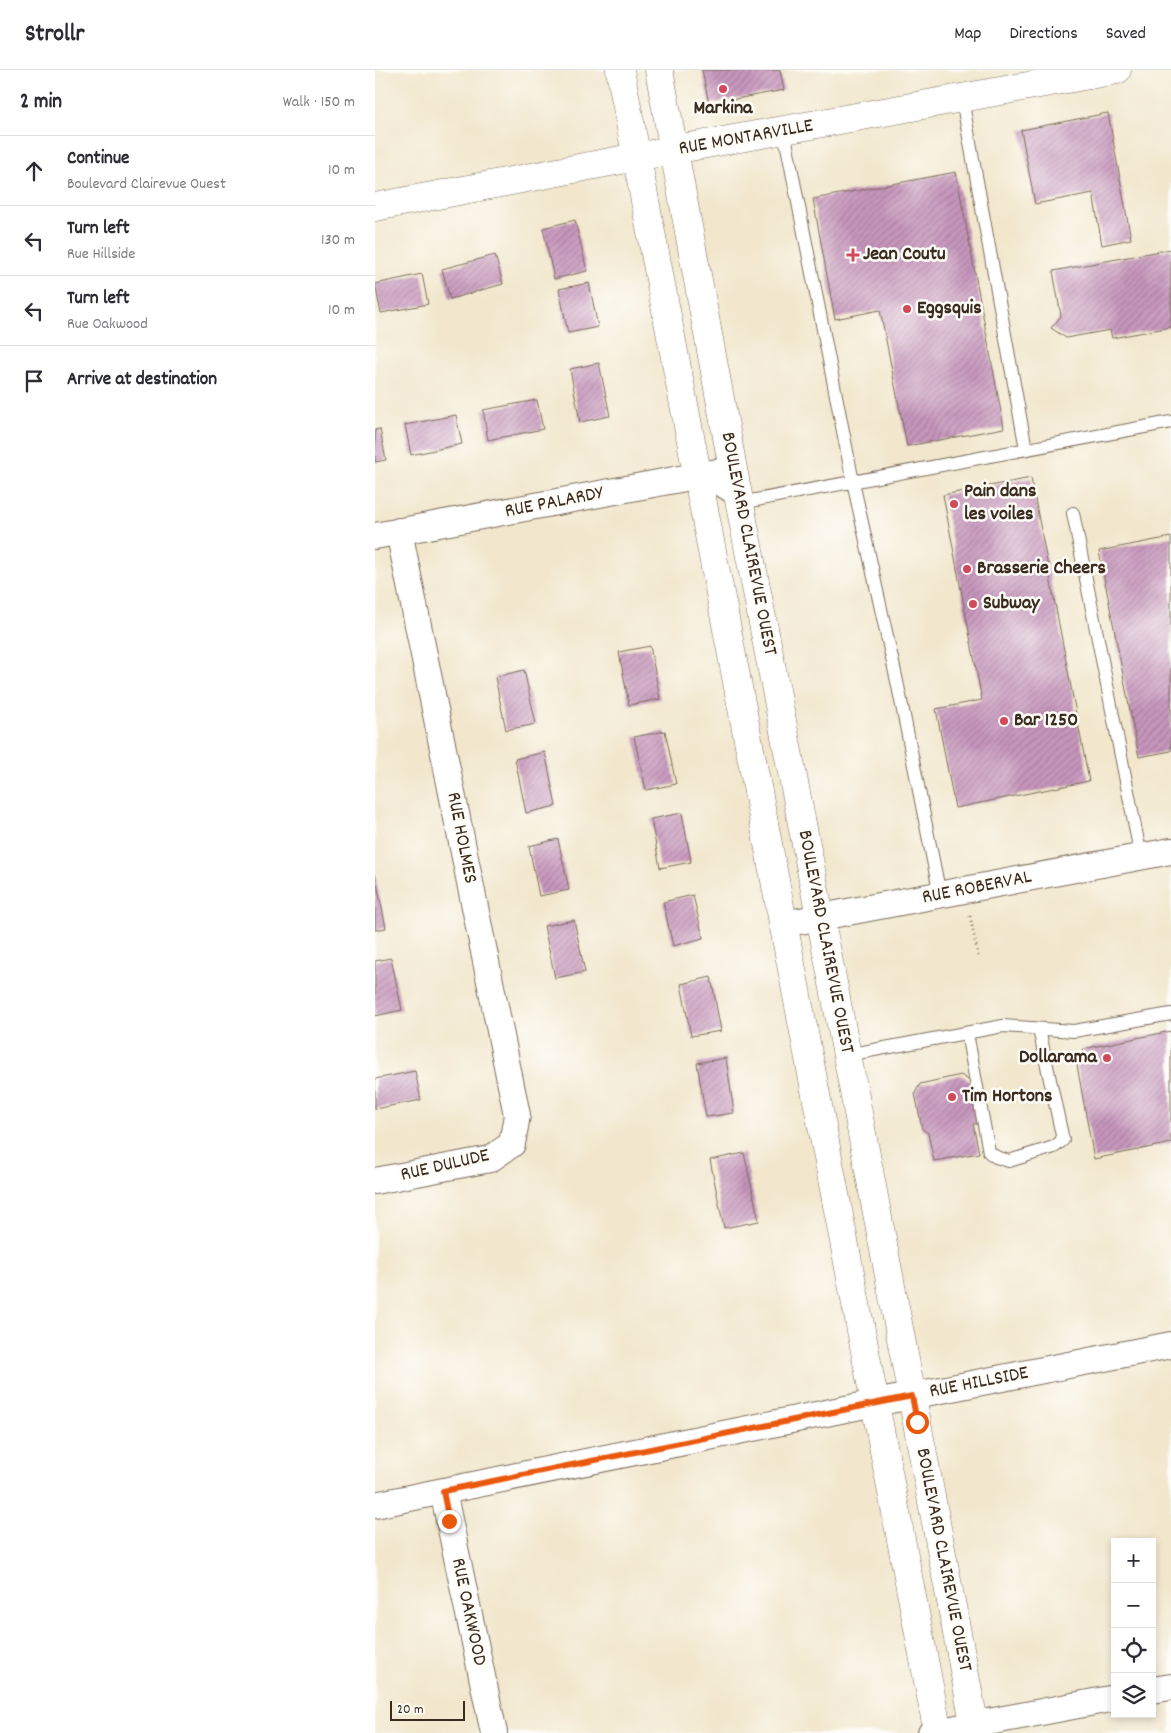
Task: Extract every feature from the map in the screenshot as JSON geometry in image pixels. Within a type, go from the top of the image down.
[{"type":"street","name":"BOULEVARD CLAIREVUE OUEST","points":[[620,70],[635,158],[875,1403],[935,1733]]},
{"type":"street","name":"BOULEVARD CLAIREVUE OUEST","points":[[659,70],[733,469],[975,1729]]},
{"type":"street","name":"RUE MONTARVILLE","points":[[375,207],[673,150],[1117,70]]},
{"type":"street","name":"RUE PALARDY","points":[[387,534],[733,469]]},
{"type":"street","name":"RUE HOLMES","points":[[387,534],[517,1116],[512,1144]]},
{"type":"street","name":"RUE ROBERVAL","points":[[783,924],[1171,851]]},
{"type":"street","name":"RUE DULUDE","points":[[375,1181],[490,1159],[512,1144]]},
{"type":"street","name":"RUE HILLSIDE","points":[[375,1505],[1171,1345]]},
{"type":"street","name":"RUE OAKWOOD","points":[[443,1491],[494,1733]]},
{"type":"street","points":[[1156,1689],[1171,1686]]},
{"type":"street","points":[[935,1733],[975,1729],[1111,1699]]},
{"type":"lane","points":[[962,99],[1025,449]]},
{"type":"lane","points":[[784,131],[853,482],[898,686],[940,895]]},
{"type":"lane","points":[[697,476],[740,503],[1171,422]]},
{"type":"lane","points":[[1073,513],[1141,857]]},
{"type":"lane","points":[[847,1056],[1003,1026],[1074,1031],[1171,1014]]},
{"type":"lane","points":[[967,1032],[989,1152],[996,1157],[1009,1161],[1054,1147],[1063,1140],[1039,1029]]},
{"type":"path","points":[[970,916],[979,960]]},
{"type":"building","points":[[702,70],[780,70],[784,90],[709,104]]},
{"type":"building","points":[[1108,113],[1131,239],[1102,245],[1093,193],[1035,204],[1021,130]]},
{"type":"building","points":[[956,172],[1004,428],[907,446],[880,310],[835,319],[813,199]]},
{"type":"building","points":[[575,220],[587,271],[554,279],[543,228]]},
{"type":"building","points":[[1171,249],[1171,327],[1112,338],[1110,330],[1066,338],[1051,328],[1061,316],[1053,271]]},
{"type":"building","points":[[495,255],[503,284],[450,299],[442,269]]},
{"type":"building","points":[[422,274],[428,304],[381,313],[375,284]]},
{"type":"building","points":[[589,283],[598,327],[568,333],[559,289]]},
{"type":"building","points":[[599,363],[610,416],[580,422],[570,369]]},
{"type":"building","points":[[537,400],[543,429],[488,440],[483,410]]},
{"type":"building","points":[[456,415],[462,444],[411,455],[405,425]]},
{"type":"building","points":[[380,429],[386,460],[375,462],[375,430]]},
{"type":"building","points":[[1031,478],[1089,781],[955,808],[936,709],[982,700],[943,495]]},
{"type":"building","points":[[1171,537],[1171,751],[1139,757],[1099,551]]},
{"type":"building","points":[[650,646],[660,699],[629,705],[619,652]]},
{"type":"building","points":[[524,670],[536,724],[506,730],[495,677]]},
{"type":"building","points":[[665,731],[676,784],[646,790],[634,737]]},
{"type":"building","points":[[545,752],[556,806],[526,813],[515,759]]},
{"type":"building","points":[[682,813],[691,862],[660,868],[651,819]]},
{"type":"building","points":[[558,839],[569,890],[539,896],[529,846]]},
{"type":"building","points":[[375,874],[386,928],[375,930]]},
{"type":"building","points":[[693,895],[703,938],[673,946],[663,902]]},
{"type":"building","points":[[574,920],[585,972],[555,978],[544,926]]},
{"type":"building","points":[[391,958],[402,1010],[375,1016],[375,961]]},
{"type":"building","points":[[711,977],[721,1031],[691,1036],[681,984]]},
{"type":"building","points":[[1171,1031],[1171,1143],[1094,1159],[1076,1060],[1085,1059],[1083,1049]]},
{"type":"building","points":[[726,1058],[734,1113],[706,1117],[697,1063]]},
{"type":"building","points":[[415,1071],[421,1100],[375,1109],[375,1079]]},
{"type":"building","points":[[961,1075],[971,1082],[979,1124],[973,1124],[979,1153],[934,1161],[928,1133],[922,1129],[915,1093],[920,1084]]},
{"type":"building","points":[[744,1153],[759,1221],[724,1228],[710,1160]]},
{"type":"place","name":"Markina","points":[[723,89]]},
{"type":"place","name":"Jean Coutu","points":[[853,255]]},
{"type":"place","name":"Eggsquis","points":[[907,309]]},
{"type":"place","name":"Pain dans les voiles","points":[[954,504]]},
{"type":"place","name":"Brasserie Cheers","points":[[967,569]]},
{"type":"place","name":"Subway","points":[[973,604]]},
{"type":"place","name":"Bar 1250","points":[[1004,721]]},
{"type":"place","name":"Dollarama","points":[[1107,1058]]},
{"type":"place","name":"Tim Hortons","points":[[952,1097]]},
{"type":"route","points":[[449,1521],[443,1491],[912,1396],[917,1422]]}]
